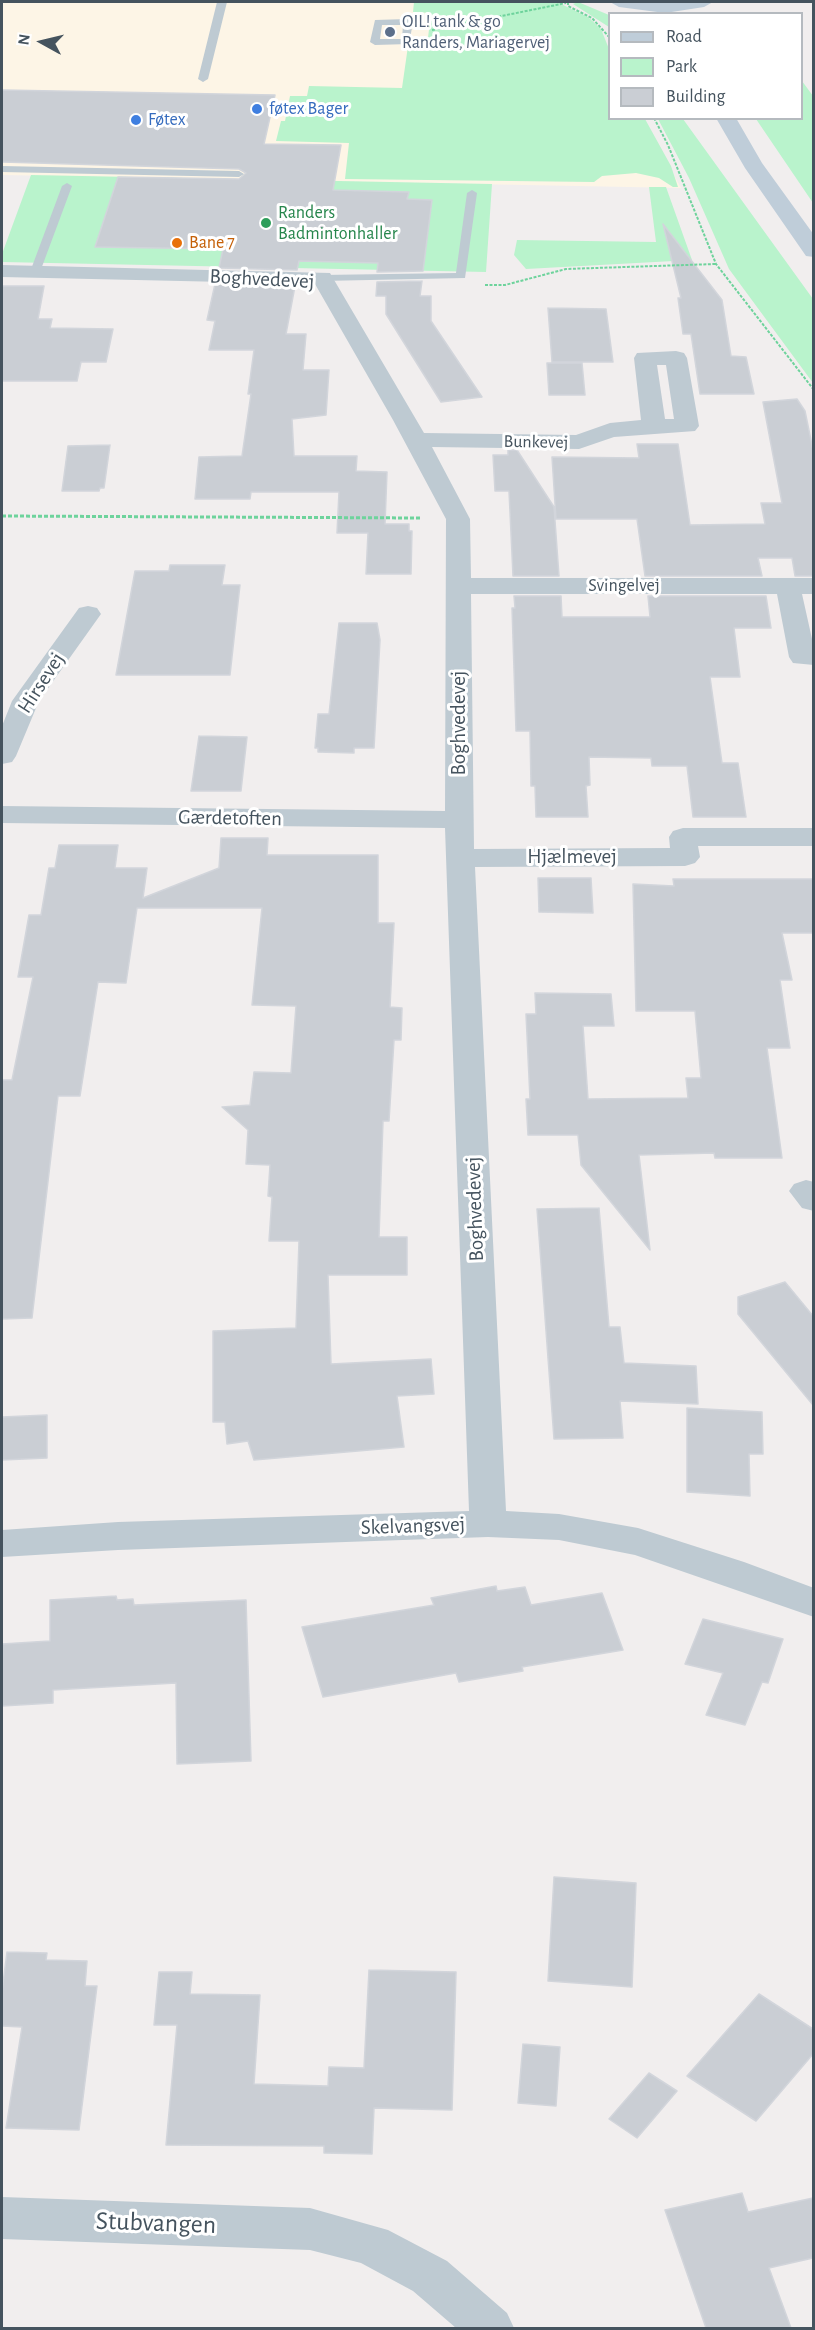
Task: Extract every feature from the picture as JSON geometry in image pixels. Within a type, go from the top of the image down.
[{"type":"main road","points":[[619,2],[655,11],[685,10],[704,2]]},
{"type":"main road","points":[[727,120],[752,164],[813,251]]},
{"type":"street","name":"Boghvedevej","points":[[2,272],[322,278],[416,440],[458,519],[460,858],[488,1524]]},
{"type":"street","name":"Bunkevej","points":[[416,440],[579,442],[610,430],[654,426]]},
{"type":"street","name":"Svingelvej","points":[[459,586],[801,585],[802,657],[813,657]]},
{"type":"street","name":"Hirsevej","points":[[2,756],[26,701],[88,614]]},
{"type":"street","name":"Gærdetoften","points":[[2,815],[459,820]]},
{"type":"street","points":[[685,857],[683,837],[813,837]]},
{"type":"street","name":"Hjælmevej","points":[[460,858],[813,856]]},
{"type":"street","name":"Skelvangsvej","points":[[2,1544],[117,1536],[488,1524],[559,1527],[638,1542],[731,1572],[813,1603]]},
{"type":"street","name":"Stubvangen","points":[[2,2218],[310,2229],[371,2245],[430,2276],[490,2328]]},
{"type":"lane","points":[[203,80],[222,2]]},
{"type":"lane","points":[[2,169],[239,174]]},
{"type":"lane","points":[[35,272],[67,186]]},
{"type":"lane","points":[[322,278],[461,276],[472,193]]},
{"type":"path","points":[[408,31],[447,29],[567,2],[592,18],[608,37]]},
{"type":"path","points":[[655,120],[668,146],[716,264],[813,390]]},
{"type":"path","points":[[481,285],[504,285],[566,269],[716,264]]},
{"type":"path","points":[[2,516],[458,519]]},
{"type":"shaded area","points":[[2,2],[556,2],[608,114],[608,120],[644,120],[681,188],[2,175]]},
{"type":"green space","points":[[414,2],[563,2],[561,4],[588,17],[601,29],[608,46],[608,120],[646,120],[671,166],[678,187],[673,187],[659,178],[636,173],[602,176],[594,182],[345,179],[349,143],[276,141],[281,121],[285,121],[290,96],[307,96],[309,86],[402,88],[408,46],[427,46],[431,13],[413,12]]},
{"type":"green space","points":[[578,2],[608,15],[608,26],[573,4]]},
{"type":"green space","points":[[803,82],[813,96],[813,203],[757,120],[803,120]]},
{"type":"green space","points":[[659,120],[684,120],[813,299],[813,383],[729,269],[689,178]]},
{"type":"green space","points":[[31,175],[492,184],[486,272],[2,262],[2,254]]},
{"type":"green space","points":[[649,187],[666,187],[692,260],[526,269],[514,255],[517,240],[656,242]]},
{"type":"building","points":[[2,90],[275,95],[264,144],[341,145],[333,190],[409,192],[407,199],[432,200],[423,271],[377,272],[378,263],[299,261],[297,270],[219,268],[223,249],[95,247],[118,177],[239,179],[246,173],[239,169],[2,162]]},
{"type":"building","points":[[663,224],[722,300],[731,356],[746,357],[754,394],[700,394],[691,334],[683,334],[678,298],[681,298]]},
{"type":"building","points":[[422,281],[420,296],[431,296],[431,321],[482,397],[441,402],[386,314],[386,296],[376,296],[377,282]]},
{"type":"building","points":[[215,284],[295,286],[286,334],[306,334],[303,370],[329,370],[326,415],[292,419],[294,456],[357,456],[356,471],[387,472],[385,524],[409,524],[409,531],[412,531],[411,574],[366,574],[368,533],[337,533],[339,492],[251,492],[250,499],[195,499],[199,457],[242,456],[251,394],[248,394],[254,350],[209,350],[215,321],[207,320]]},
{"type":"building","points":[[2,286],[44,286],[38,319],[52,319],[50,328],[113,329],[106,362],[81,362],[77,381],[2,381]]},
{"type":"building","points":[[548,308],[606,309],[613,362],[552,362]]},
{"type":"building","points":[[547,363],[582,363],[585,395],[549,395]]},
{"type":"building","points":[[797,399],[805,411],[813,450],[813,576],[795,576],[792,558],[758,558],[762,576],[645,576],[637,519],[556,519],[552,457],[639,458],[637,444],[678,444],[690,525],[765,524],[761,503],[782,503],[763,402]]},
{"type":"building","points":[[110,445],[104,488],[100,488],[99,491],[62,491],[68,446]]},
{"type":"building","points":[[508,450],[517,450],[554,507],[559,576],[513,576],[509,491],[495,491],[493,455],[508,455]]},
{"type":"building","points":[[170,565],[225,565],[222,585],[240,585],[230,675],[116,675],[135,571],[169,571]]},
{"type":"building","points":[[514,596],[561,596],[562,617],[650,617],[648,596],[766,596],[771,628],[734,628],[740,677],[710,677],[722,763],[738,763],[746,817],[693,817],[687,766],[652,766],[651,758],[589,757],[590,785],[586,786],[588,817],[536,817],[535,786],[531,786],[530,731],[516,731],[512,608],[515,608]]},
{"type":"building","points":[[339,623],[377,623],[380,640],[374,748],[354,748],[354,753],[318,752],[318,748],[315,748],[318,714],[329,714]]},
{"type":"building","points":[[199,736],[247,737],[241,791],[191,791]]},
{"type":"building","points":[[221,838],[268,838],[267,855],[378,855],[378,923],[394,923],[390,1007],[402,1008],[401,1040],[394,1040],[389,1121],[383,1121],[379,1237],[407,1237],[407,1275],[328,1275],[331,1364],[431,1359],[434,1394],[397,1396],[404,1447],[254,1460],[248,1441],[227,1444],[225,1422],[213,1422],[213,1331],[296,1328],[299,1241],[269,1241],[272,1197],[268,1196],[270,1165],[246,1164],[248,1130],[222,1107],[250,1105],[254,1072],[291,1073],[296,1006],[252,1005],[262,908],[137,908],[126,983],[98,982],[80,1096],[58,1096],[32,1318],[2,1319],[2,1080],[12,1080],[33,977],[18,977],[29,915],[41,915],[49,868],[55,868],[59,845],[118,845],[115,868],[147,868],[143,898],[219,868]]},
{"type":"building","points":[[538,878],[591,878],[593,913],[539,912]]},
{"type":"building","points":[[673,879],[813,879],[813,933],[782,933],[792,980],[780,980],[790,1048],[767,1048],[782,1158],[715,1158],[714,1153],[639,1155],[650,1250],[581,1165],[578,1135],[528,1135],[526,1099],[530,1099],[526,1014],[536,1014],[535,993],[611,994],[614,1026],[583,1026],[588,1099],[688,1098],[686,1078],[701,1078],[695,1011],[636,1011],[633,884],[674,886]]},
{"type":"building","points":[[599,1208],[609,1327],[620,1327],[624,1363],[696,1366],[698,1404],[620,1401],[623,1438],[554,1439],[537,1209]]},
{"type":"building","points":[[785,1282],[813,1316],[813,1405],[738,1314],[738,1297]]},
{"type":"building","points":[[687,1408],[762,1412],[763,1454],[749,1454],[750,1496],[687,1492]]},
{"type":"building","points":[[47,1415],[47,1458],[2,1460],[2,1417]]},
{"type":"building","points":[[496,1586],[497,1591],[525,1587],[531,1605],[602,1593],[623,1650],[522,1667],[523,1671],[459,1682],[456,1673],[323,1697],[302,1627],[434,1605],[431,1598]]},
{"type":"building","points":[[116,1596],[117,1600],[133,1599],[134,1605],[246,1600],[251,1761],[177,1764],[176,1683],[53,1690],[53,1703],[2,1706],[2,1644],[50,1641],[50,1600]]},
{"type":"building","points":[[703,1619],[783,1639],[768,1683],[762,1682],[745,1725],[706,1715],[723,1673],[685,1664]]},
{"type":"building","points":[[554,1877],[636,1883],[632,1987],[548,1981]]},
{"type":"building","points":[[7,1952],[47,1953],[46,1960],[87,1961],[85,1986],[97,1986],[79,2130],[6,2128],[22,2027],[2,2026],[2,1991]]},
{"type":"building","points":[[369,1970],[456,1972],[452,2110],[374,2108],[372,2154],[324,2153],[324,2146],[166,2145],[177,2025],[154,2025],[159,1972],[192,1972],[190,1994],[260,1995],[254,2084],[328,2086],[329,2067],[364,2068]]},
{"type":"building","points":[[759,1994],[813,2029],[813,2054],[756,2121],[687,2076]]},
{"type":"building","points":[[523,2044],[560,2047],[556,2106],[518,2103]]},
{"type":"building","points":[[649,2073],[677,2091],[637,2138],[609,2119]]},
{"type":"building","points":[[742,2193],[748,2212],[813,2198],[813,2258],[769,2268],[791,2328],[706,2328],[665,2210]]},
{"type":"place","name":"OIL! tank & go Randers, Mariagervej","points":[[390,32]]},
{"type":"place","name":"føtex Bager","points":[[257,109]]},
{"type":"place","name":"Føtex","points":[[136,120]]},
{"type":"place","name":"Randers Badmintonhaller","points":[[266,223]]},
{"type":"place","name":"Bane 7","points":[[177,243]]}]
